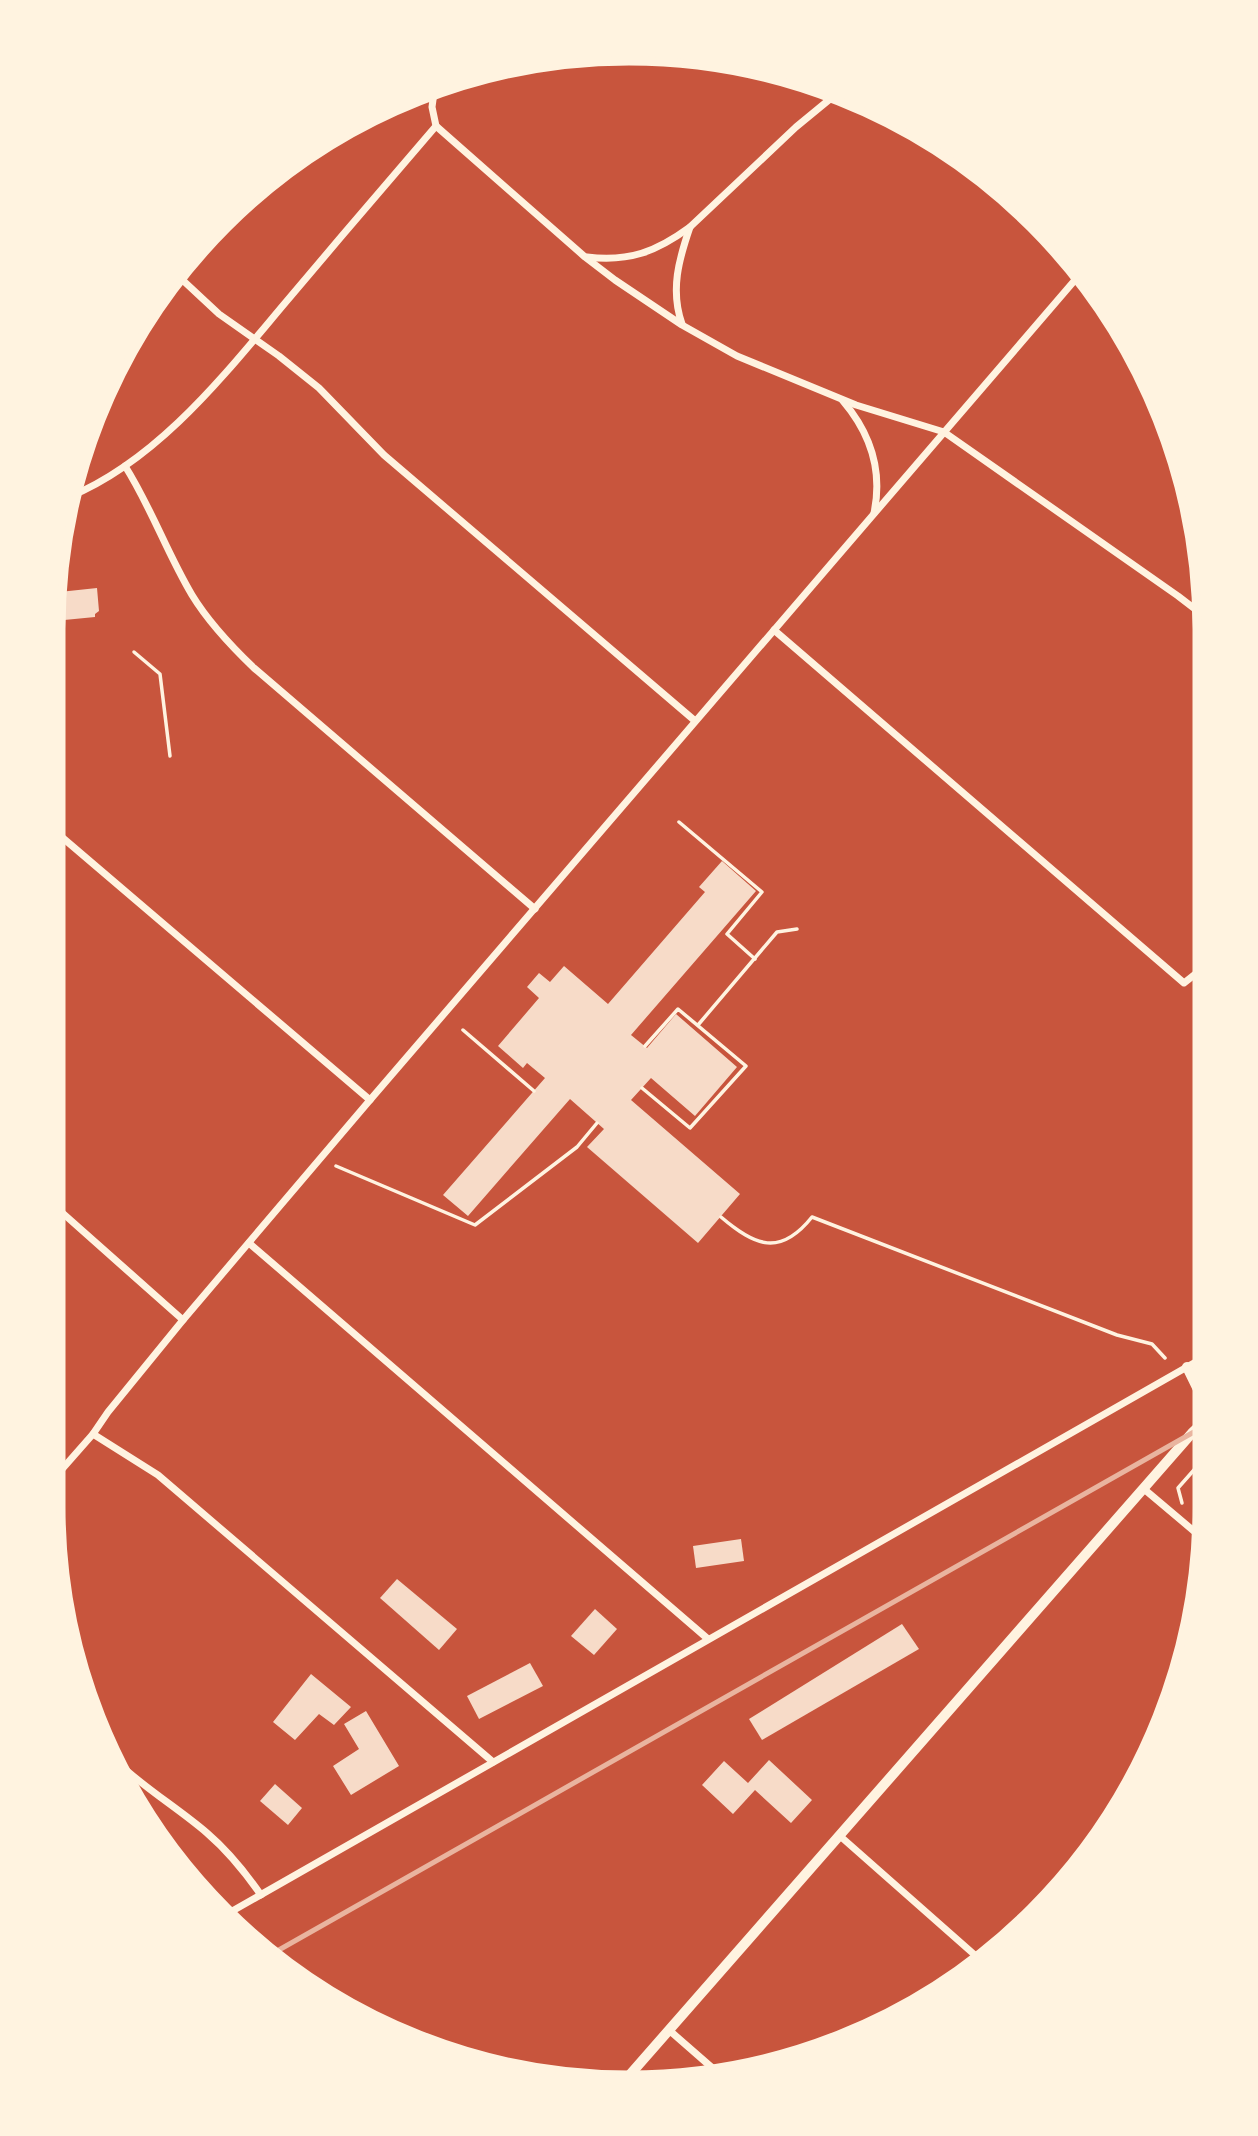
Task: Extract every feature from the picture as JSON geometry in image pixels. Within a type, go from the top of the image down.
[{"type":"main road","points":[[1187,1367],[1197,1387]]},
{"type":"main road","points":[[630,2075],[1197,1430]]},
{"type":"street","points":[[433,96],[432,107],[436,126],[585,257],[615,280],[682,325],[737,356],[840,398],[944,432],[1196,610]]},
{"type":"street","points":[[585,257],[627,258],[667,244],[690,227],[796,127],[831,98]]},
{"type":"street","points":[[79,492],[125,466],[179,422],[254,340],[436,126]]},
{"type":"street","points":[[682,325],[675,299],[676,283],[690,227]]},
{"type":"street","points":[[61,1470],[370,1100],[1076,279]]},
{"type":"street","points":[[182,280],[219,314],[320,388],[384,455],[694,720]]},
{"type":"street","points":[[840,398],[856,416],[872,447],[877,473],[874,514]]},
{"type":"street","points":[[125,466],[141,492],[192,594],[212,625],[254,668],[536,909]]},
{"type":"street","points":[[774,630],[1184,983],[1197,973]]},
{"type":"street","points":[[61,836],[370,1100]]},
{"type":"street","points":[[61,1211],[183,1321]]},
{"type":"street","points":[[249,1243],[708,1639]]},
{"type":"street","points":[[232,1911],[1197,1361]]},
{"type":"street","points":[[93,1434],[158,1475],[493,1762]]},
{"type":"street","points":[[1144,1489],[1196,1533]]},
{"type":"street","points":[[126,1770],[207,1833],[245,1872],[261,1895]]},
{"type":"street","points":[[839,1836],[976,1956]]},
{"type":"street","points":[[669,2030],[712,2069]]},
{"type":"lane","points":[[134,652],[160,674],[170,756]]},
{"type":"path","points":[[679,822],[762,892],[727,934],[755,959]]},
{"type":"path","points":[[698,1025],[777,932],[797,929]]},
{"type":"path","points":[[642,1088],[690,1128],[746,1066],[678,1009],[645,1046]]},
{"type":"path","points":[[463,1030],[534,1091]]},
{"type":"path","points":[[336,1166],[475,1225],[577,1147],[597,1123]]},
{"type":"path","points":[[720,1217],[753,1241],[776,1244],[801,1232],[813,1217],[1117,1335],[1152,1345],[1165,1358]]},
{"type":"path","points":[[1190,1511],[1182,1503],[1178,1488],[1197,1467]]},
{"type":"building","points":[[97,588],[99,611],[95,617],[61,620],[62,592]]},
{"type":"building","points":[[722,861],[756,891],[631,1035],[647,1048],[676,1014],[737,1067],[695,1116],[651,1078],[631,1100],[740,1194],[698,1243],[587,1147],[604,1129],[570,1099],[468,1216],[443,1195],[545,1078],[527,1063],[523,1068],[498,1046],[539,998],[527,987],[539,973],[550,982],[564,966],[608,1004],[705,892],[699,887]]},
{"type":"building","points":[[741,1539],[744,1561],[696,1568],[693,1546]]},
{"type":"building","points":[[397,1579],[457,1629],[439,1650],[380,1598]]},
{"type":"building","points":[[595,1609],[617,1629],[594,1655],[571,1636]]},
{"type":"building","points":[[902,1624],[919,1649],[762,1740],[749,1719]]},
{"type":"building","points":[[530,1663],[543,1686],[479,1719],[467,1696]]},
{"type":"building","points":[[311,1674],[351,1707],[334,1725],[319,1714],[295,1740],[273,1722]]},
{"type":"building","points":[[366,1711],[399,1766],[351,1795],[333,1766],[359,1749],[344,1724]]},
{"type":"building","points":[[769,1760],[812,1800],[791,1823],[755,1790],[733,1814],[702,1785],[724,1761],[748,1783]]},
{"type":"building","points":[[275,1784],[302,1808],[288,1825],[260,1801]]},
{"type":"railway","points":[[276,1951],[1197,1430]]}]
